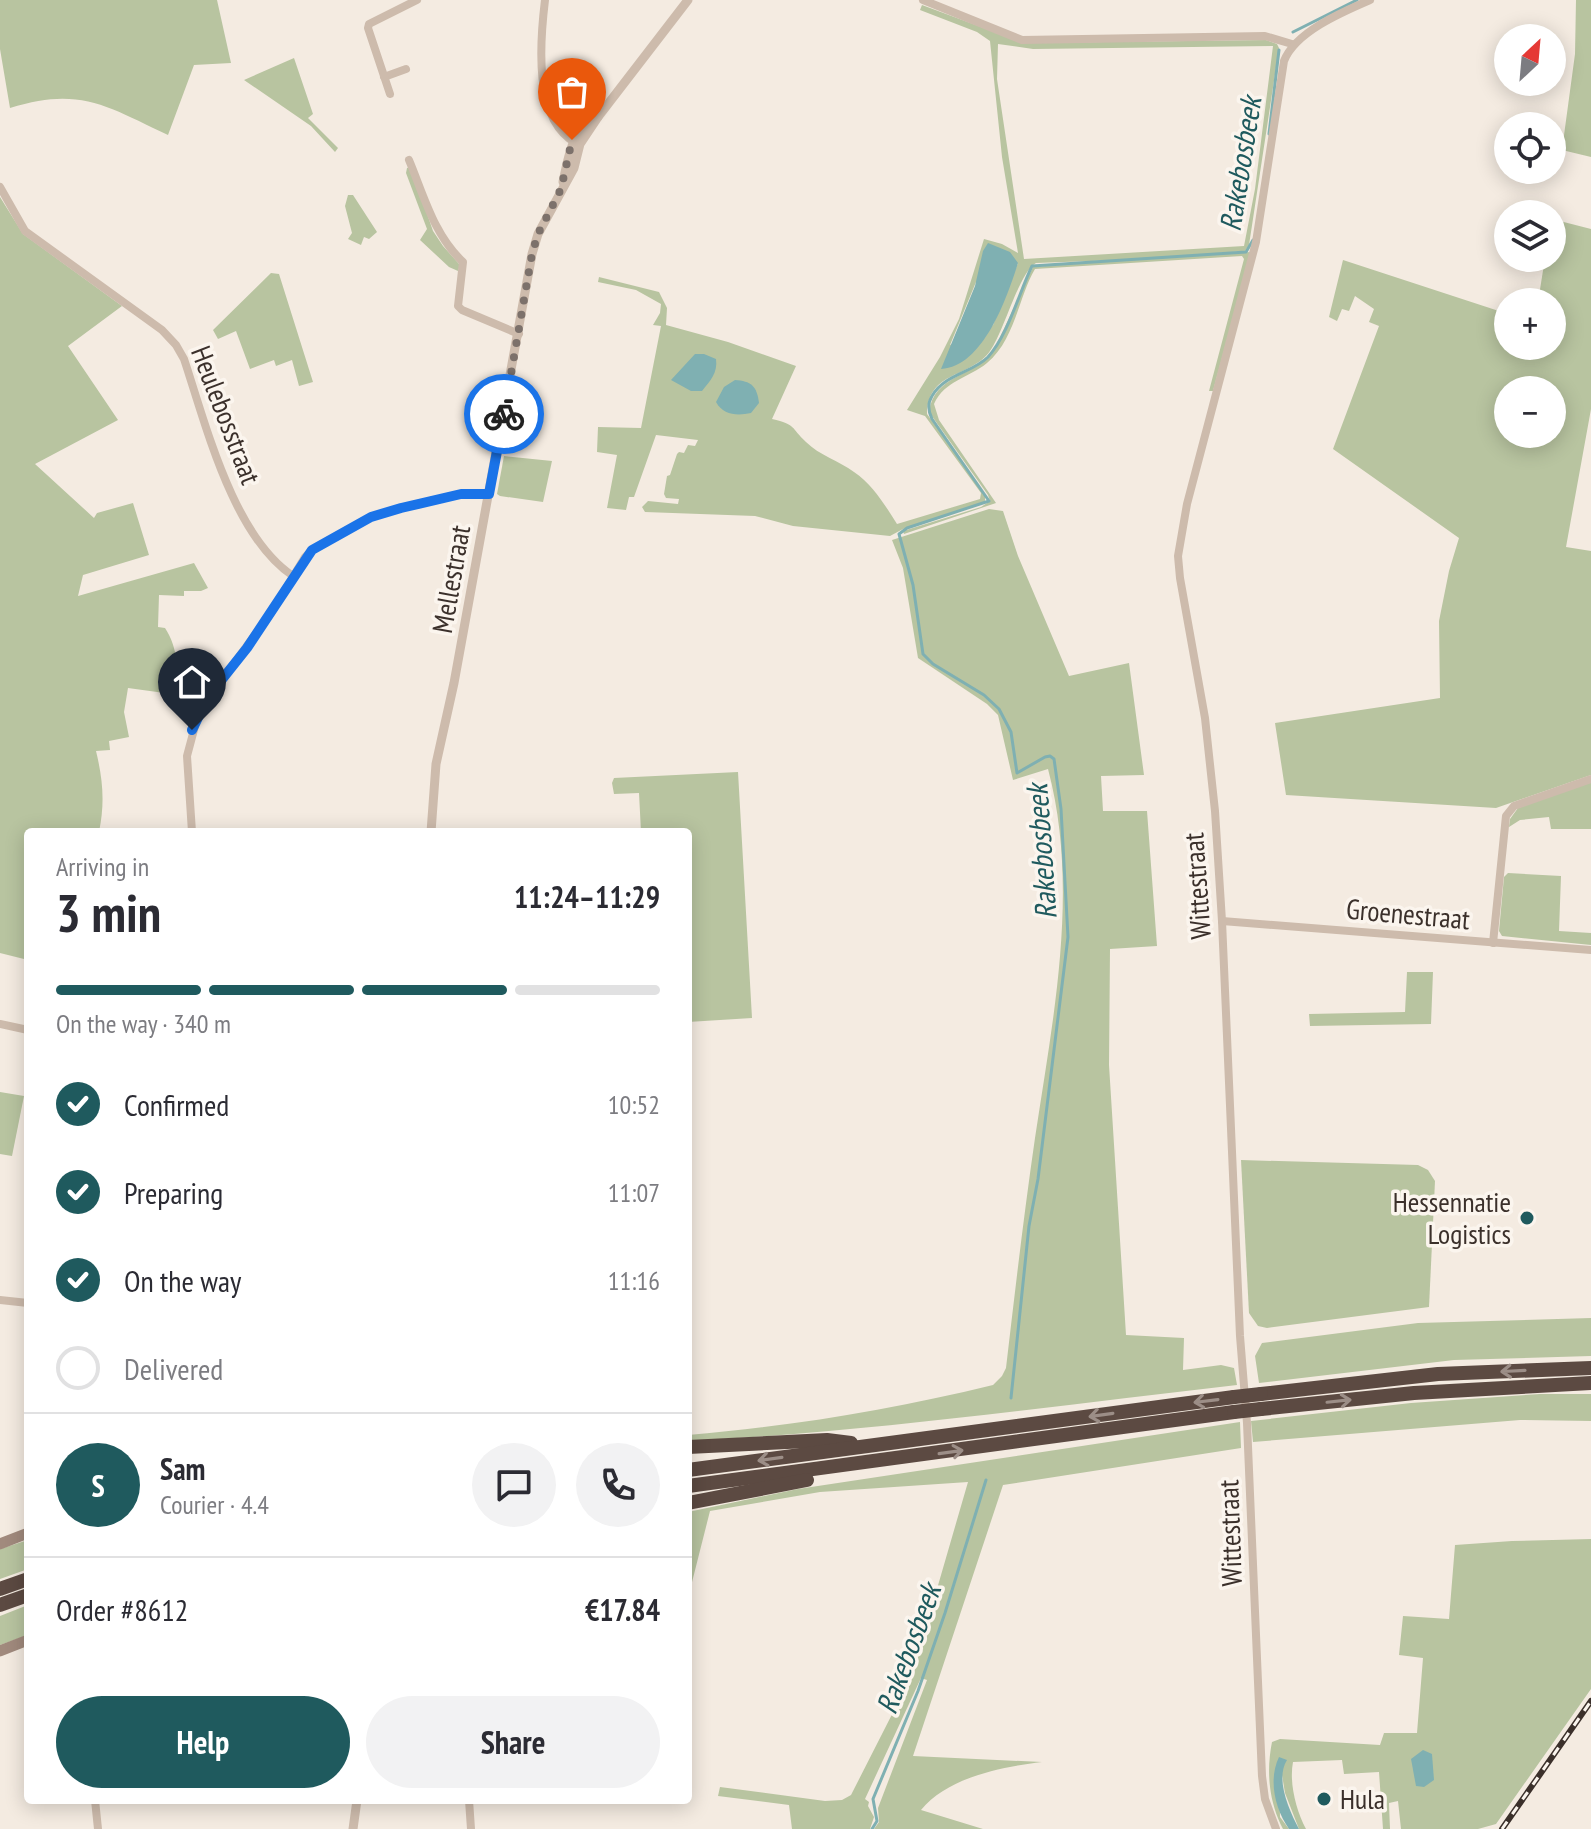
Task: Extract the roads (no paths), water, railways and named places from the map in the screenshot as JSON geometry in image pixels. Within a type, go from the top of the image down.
[{"type":"highway","points":[[692,1486],[874,1463],[1438,1374],[1591,1368]]},
{"type":"highway","points":[[1261,1401],[1591,1383]]},
{"type":"highway","points":[[692,1469],[1234,1405]]},
{"type":"highway","points":[[692,1447],[827,1440],[875,1446]]},
{"type":"highway","points":[[692,1502],[841,1474],[874,1463]]},
{"type":"highway","points":[[0,1589],[24,1580]]},
{"type":"highway","points":[[0,1605],[24,1596]]},
{"type":"main road","points":[[0,1544],[24,1535]]},
{"type":"main road","points":[[0,1651],[24,1642]]},
{"type":"street","points":[[390,94],[369,24],[417,0]]},
{"type":"street","points":[[545,0],[540,37],[549,110],[559,131],[576,142],[589,121],[598,117],[688,0]]},
{"type":"street","points":[[923,0],[1022,40],[1265,36],[1292,44],[1370,0]]},
{"type":"street","name":"Wittestraat","points":[[1276,1829],[1265,1799],[1262,1776],[1222,921],[1205,718],[1178,556],[1202,442],[1256,242],[1280,78],[1292,44]]},
{"type":"street","points":[[384,77],[406,69]]},
{"type":"street","name":"Mellestraat","points":[[431,828],[436,764],[532,254],[538,234],[561,189],[576,142]]},
{"type":"street","points":[[409,160],[439,234],[463,262],[458,306],[519,334]]},
{"type":"street","name":"Heulebosstraat","points":[[0,187],[25,231],[141,314],[176,345],[184,359],[239,510],[264,552],[293,576]]},
{"type":"street","points":[[192,828],[187,756],[199,711],[247,648],[312,550],[371,517],[461,494],[489,494]]},
{"type":"street","points":[[1493,943],[1506,816],[1514,806],[1591,779]]},
{"type":"street","name":"Groenestraat","points":[[1222,921],[1591,950]]},
{"type":"street","points":[[0,1024],[24,1029]]},
{"type":"street","points":[[0,1300],[24,1303]]},
{"type":"street","points":[[95,1804],[98,1829]]},
{"type":"street","points":[[353,1829],[356,1804]]},
{"type":"street","points":[[469,1804],[471,1829]]},
{"type":"water","points":[[988,243],[1010,252],[1018,263],[1007,294],[981,344],[969,357],[941,369],[975,286],[983,251]]},
{"type":"water","points":[[695,354],[716,359],[715,373],[702,391],[691,391],[671,380]]},
{"type":"water","points":[[735,380],[749,383],[757,392],[759,403],[751,413],[731,414],[722,410],[716,402],[724,387]]},
{"type":"water","points":[[1423,1750],[1432,1754],[1434,1780],[1424,1787],[1416,1786],[1411,1759]]},
{"type":"water","points":[[1279,1757],[1287,1760],[1282,1776],[1283,1785],[1299,1829],[1289,1829],[1277,1803],[1274,1775]]},
{"type":"waterway","name":"Rakebosbeek","points":[[1293,32],[1357,0]]},
{"type":"waterway","name":"Rakebosbeek","points":[[1269,134],[1279,50]]},
{"type":"waterway","name":"Rakebosbeek","points":[[1011,1398],[1029,1226],[1038,1179],[1068,937],[1061,809],[1054,759],[1045,757],[1017,773],[1011,732],[999,709],[984,695],[933,664],[923,654],[913,585],[899,534],[907,528],[989,501],[932,419],[929,405],[937,389],[982,362],[995,348],[1032,266],[1246,252],[1253,240]]},
{"type":"waterway","name":"Rakebosbeek","points":[[872,1829],[877,1821],[873,1799],[918,1691],[986,1480]]},
{"type":"railway","points":[[1502,1829],[1591,1701]]},
{"type":"place","name":"Hessennatie Logistics","points":[[1527,1218]]},
{"type":"place","name":"Hula","points":[[1324,1799]]}]
